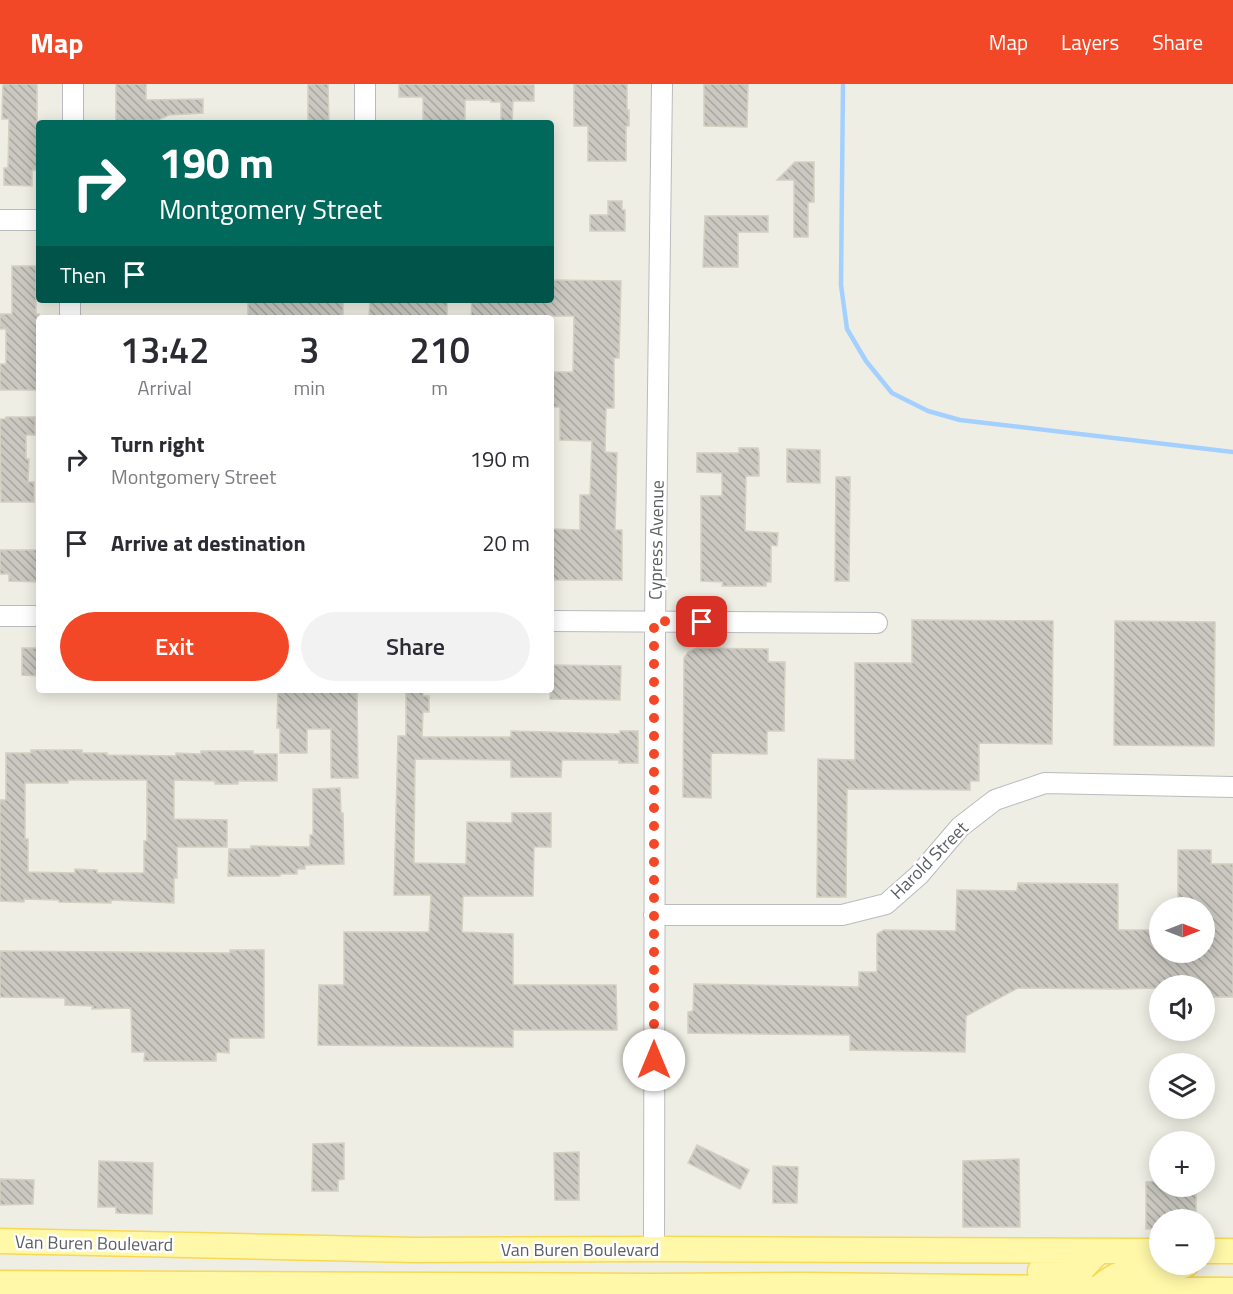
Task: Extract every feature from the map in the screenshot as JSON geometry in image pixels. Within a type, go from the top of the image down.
[{"type":"main road","name":"Van Buren Boulevard","points":[[0,1241],[414,1250],[1149,1251]]},
{"type":"main road","points":[[177,1283],[179,1245]]},
{"type":"main road","points":[[653,1290],[654,1249]]},
{"type":"main road","points":[[951,1287],[994,1271],[1077,1270],[1084,1267],[1098,1251]]},
{"type":"main road","points":[[1099,1287],[1111,1277],[1128,1270],[1149,1270]]},
{"type":"main road","name":"Van Buren Boulevard","points":[[0,1283],[177,1283],[653,1290],[804,1285],[1233,1290]]},
{"type":"street","points":[[73,84],[73,120]]},
{"type":"street","points":[[365,84],[365,120]]},
{"type":"street","name":"Cypress Avenue","points":[[654,1249],[654,621],[662,84]]},
{"type":"street","points":[[0,220],[36,220]]},
{"type":"street","points":[[0,616],[36,616]]},
{"type":"street","points":[[554,621],[876,623]]},
{"type":"street","name":"Harold Street","points":[[654,915],[842,915],[886,903],[919,875],[960,827],[995,800],[1045,783],[1233,787]]},
{"type":"building","points":[[3,84],[37,84],[36,170],[32,170],[32,186],[4,185],[4,168],[8,168],[9,119],[2,119]]},
{"type":"building","points":[[116,84],[146,84],[146,100],[203,99],[203,113],[169,115],[158,120],[116,120]]},
{"type":"building","points":[[308,84],[328,84],[329,120],[308,120]]},
{"type":"building","points":[[399,84],[534,85],[534,101],[513,101],[512,120],[501,120],[501,102],[465,100],[465,120],[423,120],[423,97],[399,97]]},
{"type":"building","points":[[574,84],[627,84],[629,126],[626,126],[626,161],[588,161],[588,126],[574,126]]},
{"type":"building","points":[[704,84],[748,84],[747,127],[704,126]]},
{"type":"building","points":[[795,162],[814,162],[814,202],[808,202],[808,237],[794,237],[794,180],[777,180]]},
{"type":"building","points":[[608,201],[622,201],[622,210],[625,210],[625,231],[590,231],[590,215],[608,215]]},
{"type":"building","points":[[705,216],[768,216],[768,232],[738,232],[738,267],[703,267]]},
{"type":"building","points":[[12,266],[36,266],[36,314],[39,315],[36,315],[36,390],[0,390],[0,364],[6,364],[6,329],[0,329],[0,314],[12,314]]},
{"type":"building","points":[[554,280],[621,281],[619,358],[614,358],[614,408],[606,408],[605,452],[617,453],[615,530],[622,530],[622,580],[554,580],[554,529],[580,530],[580,495],[590,495],[592,441],[560,440],[560,407],[554,407],[554,372],[573,372],[574,316],[471,315],[472,303],[554,303]]},
{"type":"building","points":[[248,303],[343,303],[343,315],[248,315]]},
{"type":"building","points":[[370,303],[447,303],[447,315],[369,315]]},
{"type":"building","points":[[35,417],[35,435],[26,435],[26,459],[29,459],[28,482],[34,482],[34,502],[1,502],[0,419]]},
{"type":"building","points":[[739,448],[758,448],[759,453],[759,476],[746,476],[745,531],[778,533],[777,546],[771,545],[771,582],[766,582],[766,586],[722,586],[723,582],[701,581],[701,496],[722,496],[722,473],[697,472],[697,453],[739,453]]},
{"type":"building","points":[[787,449],[820,450],[820,483],[787,482]]},
{"type":"building","points":[[836,477],[850,477],[849,581],[835,581]]},
{"type":"building","points":[[0,550],[36,550],[36,582],[9,581],[9,574],[0,574]]},
{"type":"building","points":[[912,620],[1053,621],[1052,744],[979,743],[979,781],[970,781],[970,790],[847,789],[846,897],[817,897],[818,759],[855,760],[855,663],[912,663]]},
{"type":"building","points":[[1115,621],[1215,622],[1214,746],[1114,745]]},
{"type":"building","points":[[22,648],[36,648],[36,676],[22,675]]},
{"type":"building","points":[[697,648],[768,649],[768,662],[785,662],[784,731],[767,731],[767,754],[711,753],[711,798],[683,797],[684,658],[688,652]]},
{"type":"building","points":[[554,665],[621,666],[620,700],[550,699],[550,693],[554,693]]},
{"type":"building","points":[[278,693],[357,693],[358,778],[331,778],[331,729],[307,729],[307,753],[280,753],[280,728],[277,728]]},
{"type":"building","points":[[406,693],[423,693],[423,696],[429,696],[429,712],[423,712],[422,737],[511,737],[511,731],[620,734],[620,731],[638,731],[638,763],[619,763],[619,760],[562,760],[561,777],[511,777],[511,760],[415,759],[414,863],[466,864],[467,822],[512,823],[512,813],[551,813],[551,847],[534,847],[533,896],[463,896],[462,932],[513,934],[513,985],[616,985],[617,1030],[513,1030],[513,1047],[318,1045],[319,985],[344,985],[344,932],[429,932],[431,895],[394,895],[398,736],[406,736]]},
{"type":"building","points":[[31,750],[82,750],[82,753],[107,753],[107,755],[176,756],[176,753],[201,754],[201,751],[253,751],[253,754],[277,754],[277,781],[238,781],[238,784],[215,784],[215,781],[174,780],[174,819],[227,820],[227,847],[177,847],[174,903],[111,900],[111,903],[59,902],[59,900],[24,899],[24,902],[0,901],[0,800],[6,800],[6,753],[31,753]],"holes":[[[68,780],[147,780],[147,841],[144,841],[144,873],[97,873],[97,870],[75,869],[75,873],[28,872],[28,839],[25,839],[25,783],[68,783]]]},
{"type":"building","points":[[340,788],[344,864],[305,865],[305,869],[297,869],[297,874],[280,874],[280,876],[228,876],[229,849],[251,849],[251,846],[310,847],[310,835],[313,835],[313,789]]},
{"type":"building","points":[[1178,850],[1211,850],[1211,864],[1233,864],[1233,997],[1215,997],[1215,975],[1149,975],[1149,988],[1018,988],[966,1016],[965,1052],[850,1050],[850,1035],[688,1033],[688,1012],[693,1011],[694,984],[859,987],[859,972],[877,972],[877,934],[884,930],[956,931],[957,890],[1017,891],[1018,883],[1118,884],[1118,930],[1149,930],[1149,963],[1215,963],[1215,897],[1178,897]]},
{"type":"building","points":[[230,950],[264,950],[264,1038],[229,1038],[229,1053],[216,1052],[216,1061],[144,1061],[145,1052],[132,1052],[131,1008],[92,1009],[93,1006],[65,1005],[65,998],[0,997],[0,951],[230,953]]},
{"type":"building","points":[[344,1143],[344,1179],[338,1180],[338,1191],[312,1191],[313,1144]]},
{"type":"building","points":[[697,1145],[749,1170],[740,1189],[688,1163]]},
{"type":"building","points":[[579,1152],[579,1200],[555,1200],[554,1153]]},
{"type":"building","points":[[1019,1159],[1020,1227],[963,1227],[963,1161]]},
{"type":"building","points":[[99,1161],[153,1163],[152,1214],[116,1213],[116,1207],[98,1207]]},
{"type":"building","points":[[773,1166],[798,1167],[797,1203],[773,1203]]},
{"type":"building","points":[[0,1179],[34,1180],[33,1204],[0,1205]]},
{"type":"building","points":[[1146,1182],[1149,1182],[1149,1197],[1196,1197],[1196,1209],[1149,1209],[1149,1229],[1146,1229]]},
{"type":"waterway","points":[[843,84],[841,285],[847,329],[866,361],[892,393],[928,411],[960,420],[1233,452]]},
{"type":"route","points":[[654,1060],[654,621],[702,622]]}]
